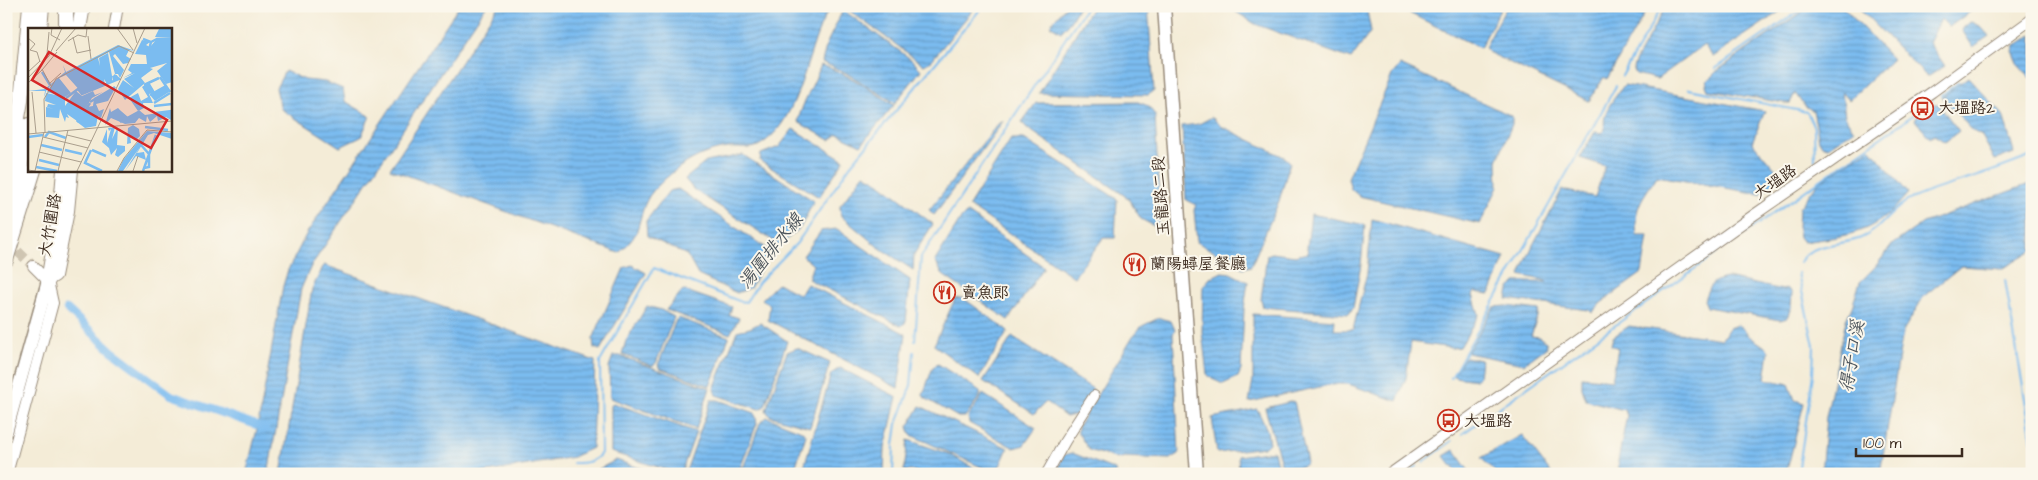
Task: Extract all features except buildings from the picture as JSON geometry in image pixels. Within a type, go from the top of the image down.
[{"type":"highway","points":[[6,184],[21,101],[30,6]]},
{"type":"highway","points":[[40,28],[42,6]]},
{"type":"highway","points":[[66,6],[66,28]]},
{"type":"highway","points":[[79,28],[83,6]]},
{"type":"highway","points":[[6,239],[28,130]]},
{"type":"highway","points":[[6,260],[34,171]]},
{"type":"highway","points":[[48,281],[61,206],[64,171]]},
{"type":"main road","name":"玉龍路二段","points":[[1164,6],[1197,474]]},
{"type":"main road","points":[[6,432],[48,281]]},
{"type":"street","points":[[114,28],[118,6]]},
{"type":"street","name":"大塭路","points":[[1390,474],[1751,217],[1932,92],[2032,19]]},
{"type":"street","name":"大竹圍路","points":[[48,281],[56,276],[69,211],[73,171]]},
{"type":"street","points":[[7,474],[53,303],[48,281],[33,266]]},
{"type":"street","points":[[1047,474],[1064,441],[1094,396]]},
{"type":"water","points":[[459,6],[486,6],[311,266],[301,289],[268,474],[246,474],[258,425],[283,286],[288,270],[307,233]]},
{"type":"water","points":[[498,6],[830,6],[820,27],[798,92],[782,124],[771,137],[755,147],[728,148],[707,153],[687,162],[669,175],[650,195],[636,233],[619,253],[390,169]]},
{"type":"water","points":[[843,6],[971,6],[971,12],[931,61],[924,65]]},
{"type":"water","points":[[1066,6],[1079,6],[1070,22],[1061,32],[1050,25]]},
{"type":"water","points":[[1093,6],[1148,6],[1154,91],[1148,95],[1039,93]]},
{"type":"water","points":[[1227,6],[1366,6],[1371,31],[1351,59],[1255,24]]},
{"type":"water","points":[[1395,6],[1502,6],[1480,48]]},
{"type":"water","points":[[1507,6],[1647,6],[1647,9],[1607,79],[1604,77],[1589,101],[1488,52],[1485,47]]},
{"type":"water","points":[[1666,6],[1788,6],[1713,57],[1704,45],[1657,79],[1636,74],[1633,68],[1636,60]]},
{"type":"water","points":[[1810,6],[1842,6],[1892,59],[1849,100],[1842,92],[1845,117],[1854,130],[1828,147],[1822,145],[1819,140],[1813,110],[1804,106],[1795,93],[1790,103],[1785,103],[1708,90],[1706,85],[1708,80],[1717,71]]},
{"type":"water","points":[[1857,6],[1978,6],[1949,27],[1941,19],[1929,43],[1945,66],[1929,76],[1925,75]]},
{"type":"water","points":[[843,10],[912,60],[921,70],[895,103],[846,73],[822,62],[827,43]]},
{"type":"water","points":[[1972,22],[1980,26],[1989,36],[1973,47],[1962,30]]},
{"type":"water","points":[[2032,35],[2032,80],[2020,67],[2013,51],[2015,46]]},
{"type":"water","points":[[821,65],[849,77],[894,105],[861,145],[838,134],[830,140],[798,122],[802,108]]},
{"type":"water","points":[[1400,65],[1512,116],[1512,124],[1497,161],[1498,187],[1480,224],[1359,196],[1351,189],[1348,178],[1392,75]]},
{"type":"water","points":[[285,71],[305,80],[325,82],[343,89],[345,101],[370,116],[361,137],[340,147],[281,109],[276,88]]},
{"type":"water","points":[[1968,77],[2003,115],[2014,153],[1995,160],[1982,136],[1973,131],[1942,97]]},
{"type":"water","points":[[1624,85],[1765,111],[1752,142],[1782,177],[1760,194],[1657,176],[1640,204],[1636,218],[1637,236],[1648,236],[1642,273],[1601,303],[1592,313],[1589,310],[1507,299],[1509,290],[1515,282],[1547,282],[1520,275],[1533,245],[1562,190],[1595,197],[1605,166],[1580,158],[1595,132],[1601,133],[1605,130],[1604,123],[1607,111]]},
{"type":"water","points":[[1138,102],[1148,106],[1155,115],[1160,219],[1156,227],[1141,219],[1128,198],[1026,127],[1022,122],[1036,103]]},
{"type":"water","points":[[1934,104],[1938,104],[1959,131],[1945,142],[1934,135],[1930,138],[1915,120],[1920,113]]},
{"type":"water","points":[[1212,117],[1221,126],[1286,158],[1290,162],[1279,201],[1251,266],[1243,268],[1197,242],[1194,210],[1196,205],[1186,200],[1182,126],[1199,124]]},
{"type":"water","points":[[1003,121],[934,215],[929,210],[998,124]]},
{"type":"water","points":[[793,129],[844,160],[819,197],[760,161],[761,154],[779,147]]},
{"type":"water","points":[[1011,139],[1024,139],[1117,199],[1115,238],[1103,238],[1074,277],[969,206]]},
{"type":"water","points":[[1870,148],[1908,193],[1896,207],[1873,225],[1849,234],[1803,242],[1799,237],[1799,208],[1818,183]]},
{"type":"water","points":[[743,155],[814,201],[800,228],[780,245],[694,190],[685,179],[706,162]]},
{"type":"water","points":[[864,174],[878,182],[933,224],[914,254],[913,270],[877,246],[841,216],[840,206]]},
{"type":"water","name":"得子口溪","points":[[2032,183],[2032,251],[2002,269],[1961,266],[1924,296],[1903,331],[1880,474],[1821,474],[1826,417],[1846,320],[1860,282],[1893,244],[1923,223]]},
{"type":"water","points":[[678,189],[766,248],[766,260],[750,288],[737,293],[698,275],[687,255],[647,236],[646,221],[669,191]]},
{"type":"water","points":[[968,213],[1044,267],[1008,320],[943,275],[935,261],[962,217]]},
{"type":"water","points":[[1311,214],[1365,225],[1361,265],[1353,308],[1349,314],[1263,307],[1261,299],[1267,255],[1272,253],[1295,256],[1308,253]]},
{"type":"water","points":[[1372,219],[1505,257],[1490,294],[1475,292],[1473,295],[1479,315],[1460,347],[1452,348],[1411,342],[1406,378],[1397,401],[1348,384],[1334,384],[1249,402],[1253,380],[1253,314],[1335,320],[1334,330],[1353,330],[1367,273]]},
{"type":"water","points":[[837,229],[910,280],[906,322],[901,326],[808,279],[813,265],[803,256],[821,231]]},
{"type":"water","points":[[324,265],[595,361],[592,448],[573,457],[476,474],[281,474],[312,289]]},
{"type":"water","points":[[632,265],[646,273],[600,350],[594,348],[593,339],[624,268]]},
{"type":"water","points":[[1222,272],[1230,273],[1248,282],[1244,309],[1241,370],[1238,377],[1223,384],[1212,379],[1207,374],[1202,332],[1203,287],[1210,278]]},
{"type":"water","points":[[1727,278],[1783,290],[1787,288],[1792,293],[1791,307],[1787,318],[1780,320],[1707,307],[1704,300],[1709,287],[1718,280]]},
{"type":"water","points":[[778,283],[800,295],[807,284],[906,334],[898,388],[768,320],[770,305],[762,299]]},
{"type":"water","points":[[683,290],[732,307],[729,315],[739,318],[730,334],[666,310]]},
{"type":"water","points":[[963,298],[1008,331],[979,378],[934,345],[955,299]]},
{"type":"water","points":[[647,306],[661,310],[674,317],[656,363],[652,366],[622,354],[626,341]]},
{"type":"water","points":[[1507,306],[1539,310],[1531,336],[1539,337],[1546,342],[1547,347],[1524,364],[1467,353],[1494,307]]},
{"type":"water","points":[[679,318],[729,337],[710,386],[660,368],[658,365],[676,320]]},
{"type":"water","points":[[1159,318],[1171,321],[1175,330],[1173,334],[1179,454],[1170,459],[1124,457],[1118,459],[1089,450],[1078,433],[1078,427],[1133,336],[1142,326]]},
{"type":"water","points":[[760,323],[787,341],[765,406],[759,409],[716,395],[714,389],[737,331]]},
{"type":"water","points":[[1737,325],[1769,351],[1765,379],[1789,384],[1795,400],[1804,403],[1786,474],[1691,474],[1689,470],[1680,474],[1623,474],[1619,468],[1618,461],[1627,415],[1624,410],[1586,400],[1582,388],[1582,377],[1612,380],[1618,348],[1611,345],[1613,337],[1629,326],[1722,339],[1729,328]]},
{"type":"water","points":[[1012,337],[1093,389],[1078,414],[1066,417],[1046,402],[1034,414],[983,381]]},
{"type":"water","points":[[797,348],[830,363],[810,427],[770,416],[766,410],[787,352]]},
{"type":"water","points":[[613,356],[620,356],[710,388],[696,429],[610,398],[609,367]]},
{"type":"water","points":[[1465,357],[1481,360],[1479,377],[1476,380],[1455,377],[1454,374]]},
{"type":"water","points":[[938,364],[980,391],[980,396],[965,417],[958,417],[923,395],[933,367]]},
{"type":"water","points":[[840,368],[897,397],[885,448],[884,474],[802,474],[831,374]]},
{"type":"water","points":[[983,394],[1036,428],[1024,445],[1014,448],[969,423],[968,417]]},
{"type":"water","points":[[711,400],[718,400],[755,413],[757,423],[738,474],[685,474]]},
{"type":"water","points":[[1294,401],[1307,463],[1284,473],[1265,408]]},
{"type":"water","points":[[613,403],[696,432],[682,470],[677,473],[611,452],[611,406]]},
{"type":"water","points":[[920,406],[1008,448],[998,470],[992,472],[911,435],[908,427]]},
{"type":"water","points":[[1257,409],[1267,430],[1269,443],[1265,447],[1217,453],[1212,418]]},
{"type":"water","points":[[767,417],[804,432],[806,435],[793,474],[741,474],[760,423]]},
{"type":"water","points":[[1522,435],[1552,474],[1497,474],[1481,458]]},
{"type":"water","points":[[908,440],[949,454],[984,474],[918,474],[915,471],[904,471]]},
{"type":"water","points":[[1454,450],[1471,474],[1458,474],[1444,456]]},
{"type":"water","points":[[1274,451],[1279,474],[1244,474],[1243,470],[1239,470],[1238,456]]},
{"type":"water","points":[[1072,453],[1115,470],[1116,474],[1055,474],[1064,455]]},
{"type":"water","points":[[616,460],[656,474],[598,474],[599,469]]},
{"type":"waterway","name":"湯圍排水線","points":[[573,463],[592,461],[601,453],[600,362],[654,268],[746,302],[759,282],[797,243],[850,166],[983,6]]},
{"type":"waterway","points":[[915,341],[921,257],[1087,6]]},
{"type":"waterway","points":[[1622,76],[1662,6]]},
{"type":"waterway","points":[[1715,69],[1806,6]]},
{"type":"waterway","points":[[1942,95],[1959,82]]},
{"type":"waterway","points":[[1451,378],[1616,86]]},
{"type":"waterway","points":[[1689,89],[1807,112],[1814,128],[1815,160]]},
{"type":"waterway","points":[[1728,245],[1933,101]]},
{"type":"waterway","points":[[1800,263],[1804,256],[1818,248],[1854,240],[1868,234],[1903,204],[1917,196],[1985,174],[2032,156]]},
{"type":"waterway","points":[[1462,434],[1717,253]]},
{"type":"waterway","points":[[1798,273],[1814,346],[1813,374],[1798,474]]},
{"type":"waterway","points":[[2005,280],[2032,441]]},
{"type":"waterway","points":[[67,309],[112,351],[171,395],[265,428]]},
{"type":"waterway","points":[[893,474],[897,424],[911,385],[914,352]]},
{"type":"waterway","points":[[1423,462],[1452,441]]},
{"type":"waterway","points":[[1406,474],[1417,466]]},
{"type":"tunnel","points":[[7,241],[33,266]]},
{"type":"place","name":"大塭路2","points":[[1922,108]]},
{"type":"place","name":"蘭陽蟳屋餐廳","points":[[1134,264]]},
{"type":"place","name":"賣魚郎","points":[[945,293]]},
{"type":"place","name":"大塭路","points":[[1448,421]]}]
